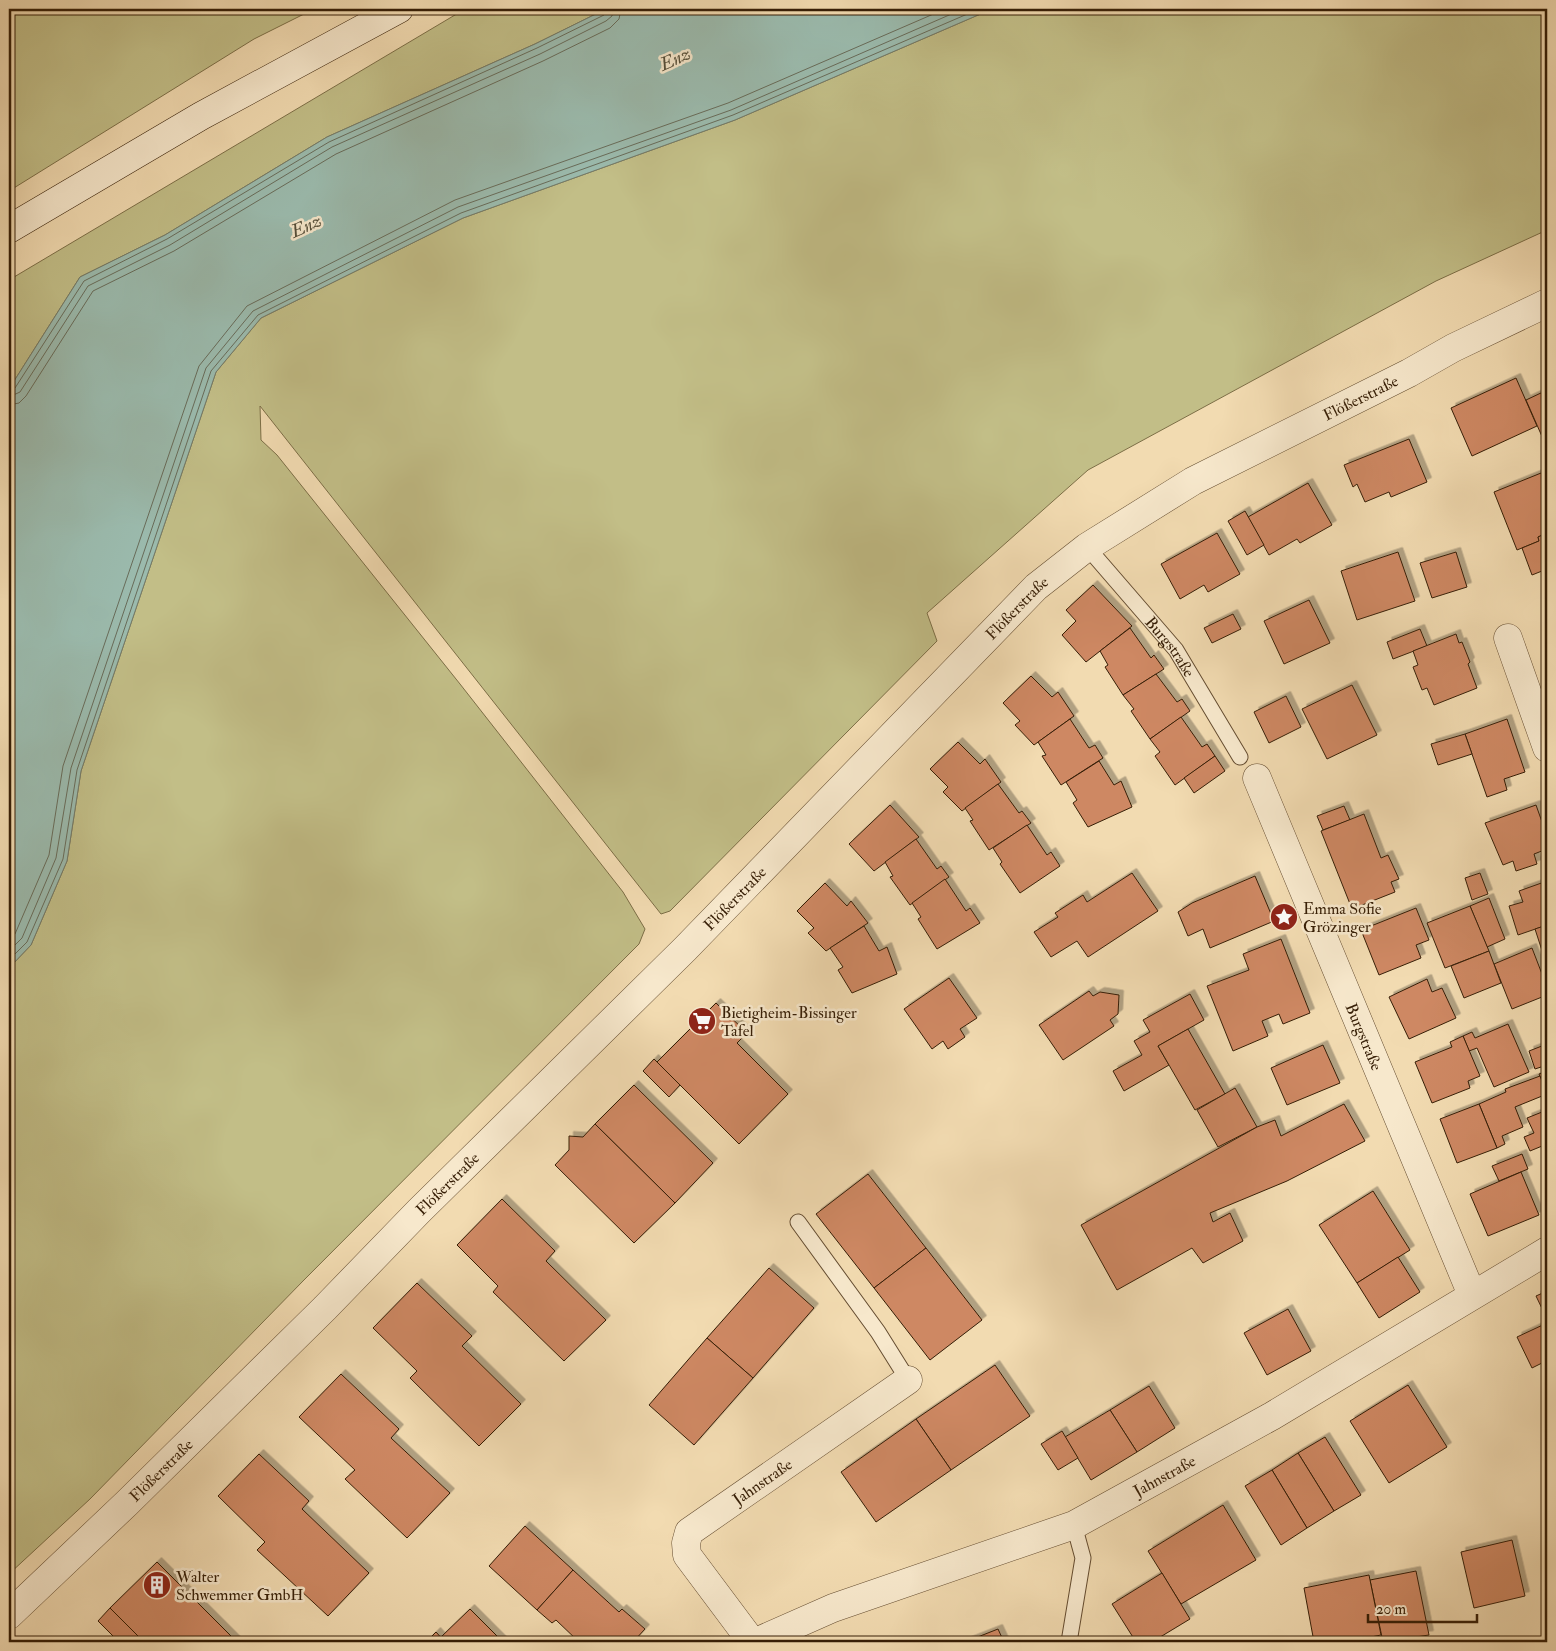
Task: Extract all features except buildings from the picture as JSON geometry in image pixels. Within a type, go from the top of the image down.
[{"type":"street","points":[[9,229],[201,116],[399,9]]},
{"type":"street","name":"Flößerstraße","points":[[9,1615],[121,1509],[685,949],[1036,587],[1087,548],[1193,481],[1409,374],[1453,348],[1547,303]]},
{"type":"street","points":[[1508,638],[1547,748]]},
{"type":"street","name":"Burgstraße","points":[[1257,778],[1472,1295]]},
{"type":"street","name":"Jahnstraße","points":[[756,1642],[833,1608],[1074,1525],[1272,1416],[1547,1251]]},
{"type":"street","name":"Jahnstraße","points":[[752,1642],[687,1555],[686,1543],[689,1532],[908,1380]]},
{"type":"lane","name":"Burgstraße","points":[[1087,548],[1176,650],[1240,757]]},
{"type":"lane","name":"Jahnstraße","points":[[798,1222],[878,1332],[908,1380]]},
{"type":"lane","points":[[1070,1642],[1083,1558],[1074,1525]]},
{"type":"shaded area","points":[[9,9],[314,9],[254,39],[9,191]]},
{"type":"shaded area","points":[[465,9],[606,9],[535,44],[327,137],[165,235],[80,277],[9,389],[9,280]]},
{"type":"shaded area","points":[[992,9],[1547,9],[1547,230],[1436,281],[1088,470],[927,613],[937,641],[670,911],[661,914],[260,406],[261,440],[277,455],[460,684],[623,892],[645,929],[639,944],[303,1281],[90,1499],[9,1574],[9,968],[31,945],[67,861],[81,771],[216,372],[261,318],[463,218],[735,120]]},
{"type":"water","name":"Enz","points":[[606,9],[992,9],[735,120],[463,218],[261,318],[216,372],[81,771],[67,861],[31,945],[9,968],[9,389],[80,277],[165,235],[327,137],[535,44]]},
{"type":"place","name":"Emma Sofie Grözinger","points":[[1284,917]]},
{"type":"place","name":"Bietigheim-Bissinger Tafel","points":[[702,1021]]},
{"type":"place","name":"Walter Schwemmer GmbH","points":[[157,1585]]}]
